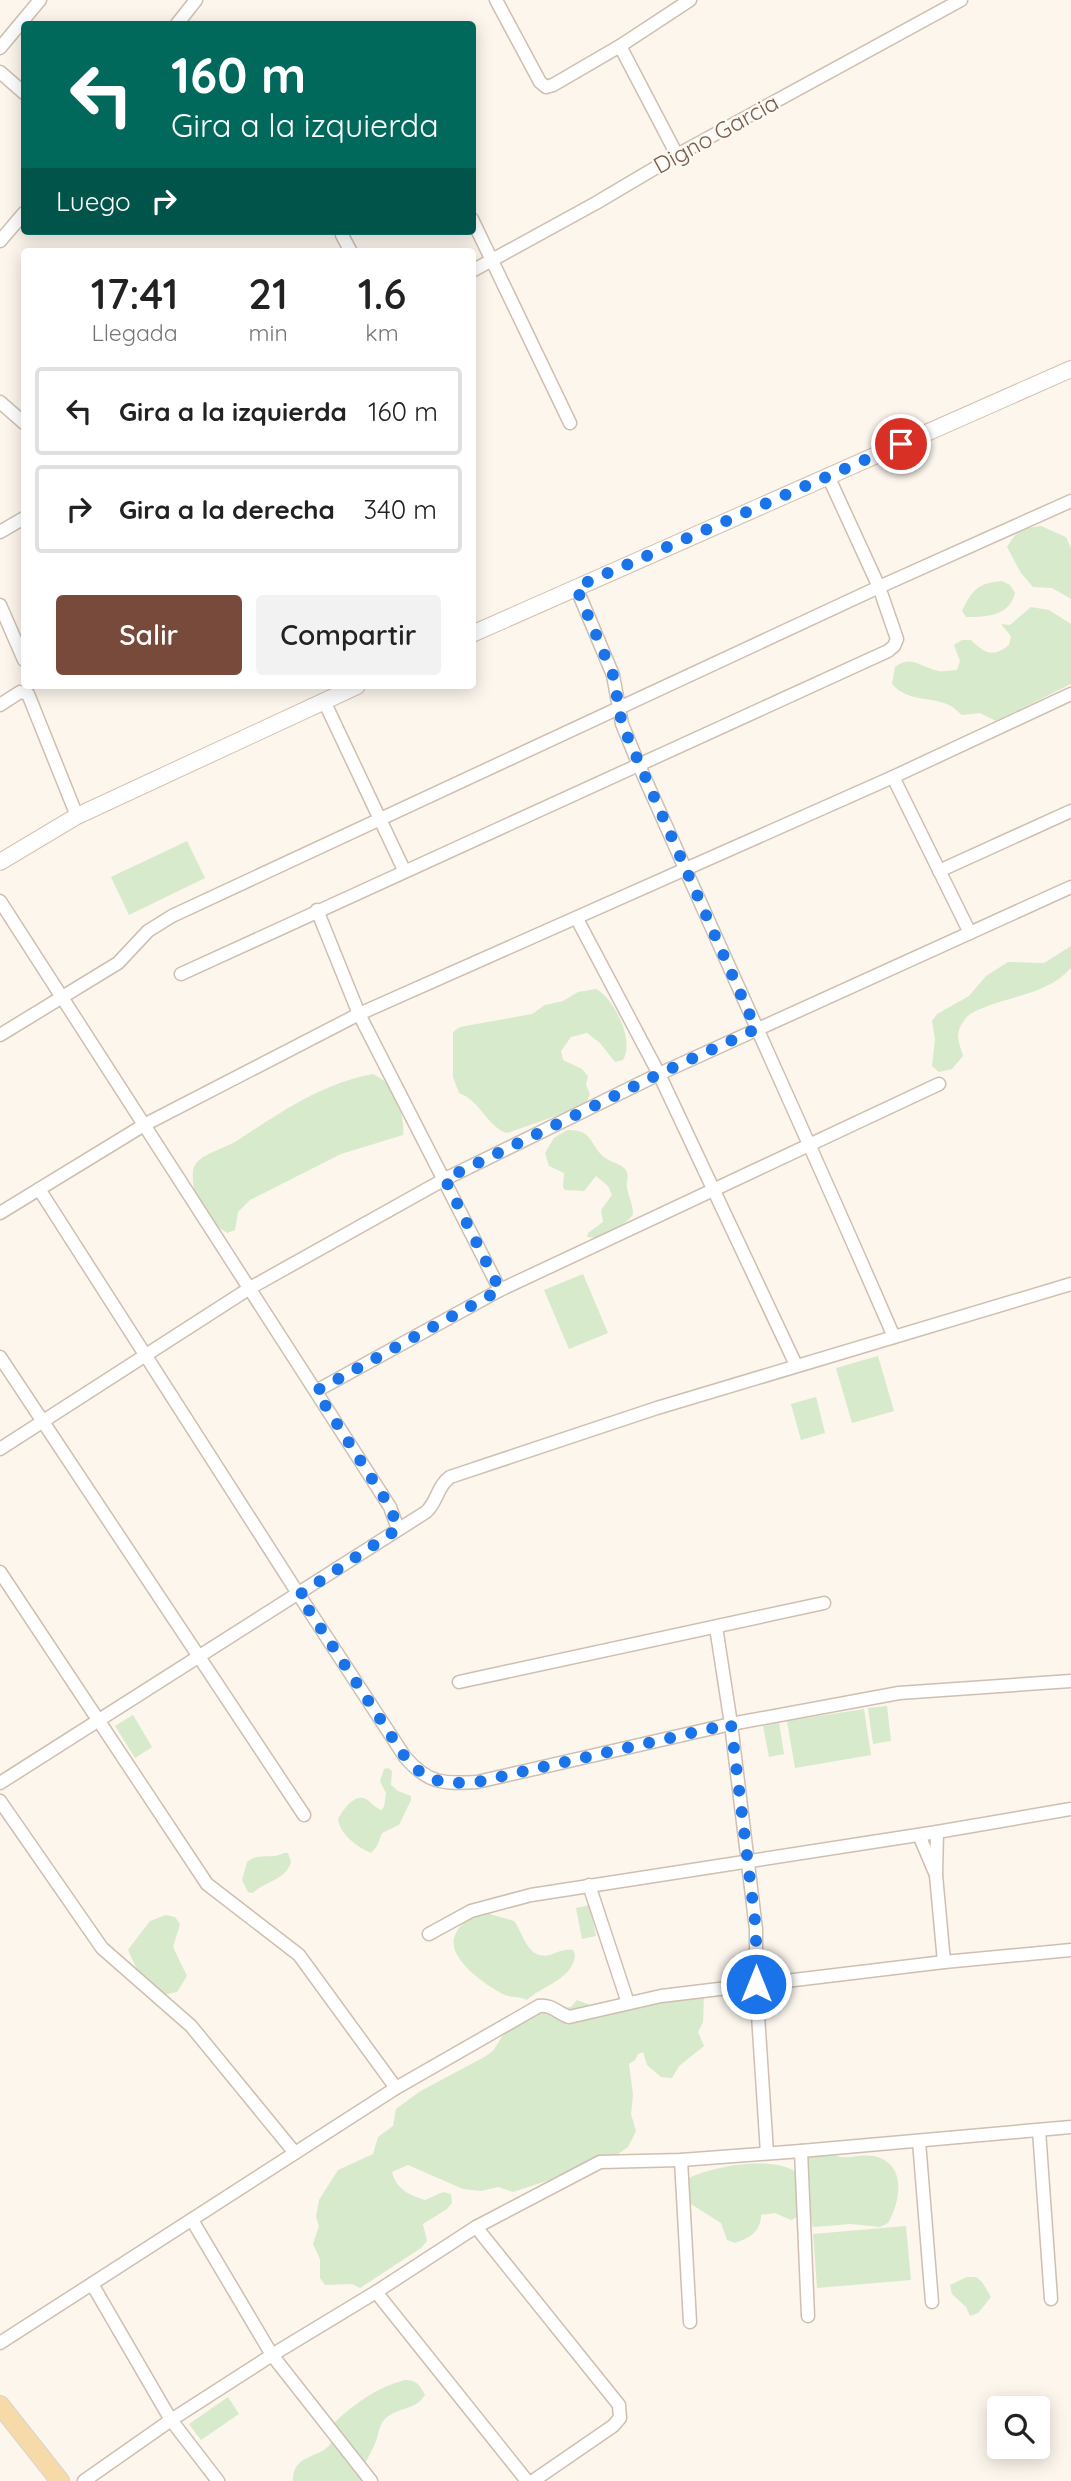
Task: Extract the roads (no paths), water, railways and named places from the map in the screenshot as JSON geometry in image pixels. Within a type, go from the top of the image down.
[{"type":"main road","points":[[0,2405],[61,2481]]},
{"type":"street","points":[[22,21],[40,0]]},
{"type":"street","points":[[179,21],[196,0]]},
{"type":"street","points":[[496,0],[540,82],[546,87],[620,46],[690,0]]},
{"type":"street","name":"Digno Garcia","points":[[476,269],[961,0]]},
{"type":"street","points":[[0,48],[21,23]]},
{"type":"street","points":[[620,46],[677,155]]},
{"type":"street","points":[[0,72],[21,90]]},
{"type":"street","points":[[0,242],[21,217]]},
{"type":"street","points":[[476,227],[570,423]]},
{"type":"street","points":[[342,235],[349,248]]},
{"type":"street","points":[[476,632],[1071,369]]},
{"type":"street","points":[[0,402],[21,420]]},
{"type":"street","points":[[181,974],[888,651],[897,639],[879,587],[828,476]]},
{"type":"street","points":[[0,1035],[125,957],[148,932],[172,916],[879,587],[1071,501]]},
{"type":"street","points":[[0,531],[21,520]]},
{"type":"street","points":[[576,587],[613,675],[622,724],[638,763],[756,1029],[811,1145],[894,1337]]},
{"type":"street","points":[[0,605],[21,653]]},
{"type":"street","points":[[0,862],[77,816],[350,689]]},
{"type":"street","points":[[0,705],[20,692],[24,692],[31,699],[77,816]]},
{"type":"street","points":[[0,1213],[144,1125],[359,1014],[893,777],[1071,694]]},
{"type":"street","points":[[324,701],[404,870]]},
{"type":"street","points":[[893,777],[970,933]]},
{"type":"street","points":[[939,871],[1071,811]]},
{"type":"street","points":[[0,1449],[250,1288],[445,1179],[659,1074],[1071,887]]},
{"type":"street","points":[[0,901],[390,1507],[398,1529]]},
{"type":"street","points":[[317,910],[359,1014],[500,1290]]},
{"type":"street","points":[[577,919],[659,1074],[796,1365]]},
{"type":"street","points":[[316,1391],[500,1290],[940,1084]]},
{"type":"street","points":[[39,1189],[299,1595],[405,1757],[419,1773],[437,1781],[477,1782],[731,1724],[899,1693],[1071,1681]]},
{"type":"street","points":[[0,1783],[299,1595],[432,1507],[442,1483],[450,1477],[796,1365],[1071,1284]]},
{"type":"street","points":[[0,1357],[304,1815]]},
{"type":"street","points":[[0,1572],[207,1884],[299,1955],[396,2088]]},
{"type":"street","points":[[459,1682],[824,1603]]},
{"type":"street","points":[[716,1628],[731,1724],[756,1929],[756,1984],[767,2153]]},
{"type":"street","points":[[0,1801],[102,1948],[191,2026],[295,2153]]},
{"type":"street","points":[[429,1934],[471,1911],[531,1895],[1071,1809]]},
{"type":"street","points":[[937,1832],[936,1875],[944,1962]]},
{"type":"street","points":[[919,1835],[936,1875]]},
{"type":"street","points":[[589,1885],[628,2003]]},
{"type":"street","points":[[0,2343],[396,2088],[539,2006],[550,2006],[559,2014],[569,2017],[661,1996],[944,1962],[1071,1950]]},
{"type":"street","points":[[84,2481],[171,2420],[476,2227],[600,2162],[681,2160],[1071,2127]]},
{"type":"street","points":[[1039,2130],[1051,2299]]},
{"type":"street","points":[[919,2141],[932,2302]]},
{"type":"street","points":[[802,2151],[808,2316]]},
{"type":"street","points":[[681,2160],[690,2322]]},
{"type":"street","points":[[192,2220],[272,2355],[371,2481]]},
{"type":"street","points":[[476,2227],[619,2405],[620,2418],[613,2426],[533,2481]]},
{"type":"street","points":[[92,2284],[171,2420],[218,2481]]},
{"type":"street","points":[[376,2292],[527,2481]]}]
